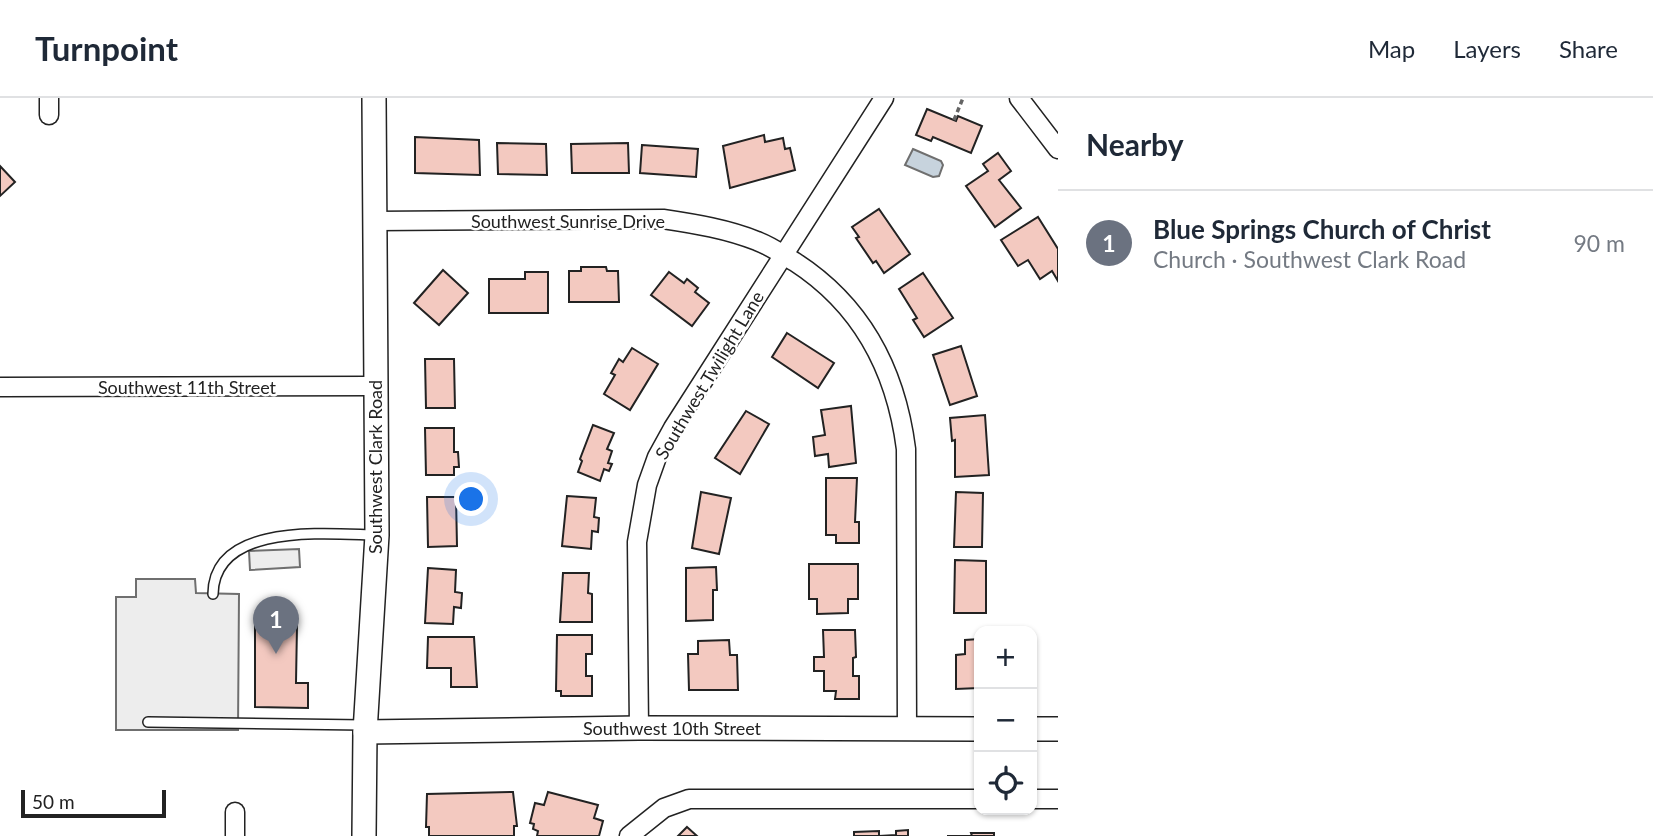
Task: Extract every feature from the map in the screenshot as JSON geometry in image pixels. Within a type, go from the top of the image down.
[{"type":"street","name":"Southwest Clark Road","points":[[364,836],[365,728],[377,535],[374,98]]},
{"type":"street","name":"Southwest Twilight Lane","points":[[639,727],[637,542],[647,485],[657,457],[884,98]]},
{"type":"street","points":[[1019,98],[1058,149]]},
{"type":"street","name":"Southwest Sunrise Drive","points":[[374,221],[663,219],[729,231],[761,242],[815,275],[845,303],[869,335],[888,374],[901,417],[906,449],[906,728]]},
{"type":"street","name":"Southwest 11th Street","points":[[0,387],[375,386]]},
{"type":"street","name":"Southwest 10th Street","points":[[365,728],[974,729]]},
{"type":"street","points":[[1037,729],[1058,729]]},
{"type":"street","points":[[629,836],[664,808],[689,799],[974,799]]},
{"type":"street","points":[[1037,799],[1058,799]]},
{"type":"street","points":[[235,812],[235,836]]},
{"type":"lane","points":[[213,594],[213,580],[221,565],[234,552],[253,542],[287,536],[377,535]]},
{"type":"lane","points":[[148,722],[365,728]]},
{"type":"path","points":[[954,120],[963,98]]},
{"type":"shaded area","points":[[913,149],[941,161],[943,165],[939,176],[933,177],[905,165]]},
{"type":"shaded area","points":[[299,549],[300,567],[250,570],[249,551]]},
{"type":"shaded area","points":[[136,579],[195,579],[196,593],[239,594],[238,730],[116,730],[116,597],[136,597]]},
{"type":"building","points":[[927,109],[956,121],[958,116],[982,126],[971,153],[933,137],[931,141],[916,135]]},
{"type":"building","points":[[764,135],[765,142],[783,138],[785,149],[790,148],[795,170],[730,188],[723,146]]},
{"type":"building","points":[[415,137],[479,140],[480,175],[415,173]]},
{"type":"building","points":[[497,143],[546,144],[547,175],[498,174]]},
{"type":"building","points":[[628,143],[629,173],[572,173],[571,144]]},
{"type":"building","points":[[642,145],[698,149],[696,177],[640,173]]},
{"type":"building","points":[[998,153],[1011,171],[999,180],[1021,208],[995,227],[966,186],[988,171],[983,164]]},
{"type":"building","points":[[0,166],[15,182],[0,196]]},
{"type":"building","points":[[879,209],[910,254],[884,273],[876,261],[873,263],[852,227]]},
{"type":"building","points":[[1038,217],[1058,249],[1058,281],[1052,271],[1040,279],[1028,260],[1018,266],[1001,240]]},
{"type":"building","points":[[581,267],[606,267],[607,271],[618,271],[619,302],[569,302],[569,271],[581,271]]},
{"type":"building","points":[[443,270],[468,293],[439,325],[414,303]]},
{"type":"building","points":[[525,272],[548,272],[548,313],[489,313],[489,279],[525,279]]},
{"type":"building","points":[[669,272],[684,283],[687,279],[698,288],[695,292],[709,303],[692,326],[651,295]]},
{"type":"building","points":[[923,273],[953,318],[924,337],[913,320],[917,318],[899,289]]},
{"type":"building","points":[[787,333],[834,363],[818,388],[772,357]]},
{"type":"building","points":[[961,346],[977,396],[950,405],[933,355]]},
{"type":"building","points":[[632,348],[658,364],[630,410],[604,394],[615,375],[611,373],[619,359],[623,362]]},
{"type":"building","points":[[425,359],[454,359],[455,408],[426,408]]},
{"type":"building","points":[[851,406],[856,463],[829,467],[828,454],[815,456],[813,437],[825,435],[821,410]]},
{"type":"building","points":[[746,411],[769,424],[740,474],[715,458]]},
{"type":"building","points":[[985,415],[989,475],[955,477],[955,440],[952,441],[950,418]]},
{"type":"building","points":[[593,425],[614,433],[607,449],[612,451],[608,463],[612,464],[609,471],[604,469],[600,481],[578,472]]},
{"type":"building","points":[[425,428],[454,428],[454,452],[458,452],[459,467],[454,467],[454,475],[426,475]]},
{"type":"building","points":[[826,478],[857,478],[855,522],[859,522],[859,543],[836,543],[836,535],[826,535]]},
{"type":"building","points":[[701,492],[731,498],[719,554],[692,548]]},
{"type":"building","points":[[956,492],[983,493],[982,547],[954,547]]},
{"type":"building","points":[[567,496],[596,498],[594,517],[599,518],[598,532],[592,531],[591,549],[562,546]]},
{"type":"building","points":[[427,497],[456,497],[457,546],[428,547]]},
{"type":"building","points":[[955,560],[986,561],[986,613],[954,613]]},
{"type":"building","points":[[809,564],[858,564],[858,599],[848,599],[848,613],[817,614],[817,599],[809,599]]},
{"type":"building","points":[[716,567],[717,590],[713,590],[713,620],[686,621],[686,568]]},
{"type":"building","points":[[428,568],[456,570],[455,592],[462,593],[461,608],[454,607],[453,624],[425,623]]},
{"type":"building","points":[[563,573],[589,573],[588,593],[592,594],[592,622],[560,622]]},
{"type":"building","points":[[255,625],[297,625],[296,683],[308,683],[308,708],[255,707]]},
{"type":"building","points":[[823,630],[855,630],[856,657],[853,658],[853,676],[859,676],[859,699],[835,699],[836,691],[824,691],[824,671],[814,671],[814,657],[824,657]]},
{"type":"building","points":[[557,635],[592,635],[592,654],[586,654],[586,676],[592,676],[592,696],[561,696],[561,691],[556,691]]},
{"type":"building","points":[[428,637],[474,637],[477,687],[451,687],[451,668],[427,668]]},
{"type":"building","points":[[974,639],[974,688],[956,689],[956,655],[965,654],[965,640]]},
{"type":"building","points":[[729,640],[730,655],[737,655],[738,690],[689,690],[688,654],[698,654],[698,641]]},
{"type":"building","points":[[513,792],[517,826],[514,826],[514,836],[429,836],[429,827],[426,827],[427,794]]},
{"type":"building","points":[[548,792],[598,805],[594,818],[603,821],[599,836],[537,836],[538,831],[533,829],[534,824],[530,823],[535,803],[544,805]]},
{"type":"building","points":[[687,827],[697,836],[678,836]]},
{"type":"building","points":[[908,830],[908,836],[879,836],[896,835],[896,831]]},
{"type":"building","points":[[879,831],[879,836],[854,836],[854,832]]},
{"type":"building","points":[[971,833],[994,833],[994,836],[972,836]]},
{"type":"place","name":"Blue Springs Church of Christ","points":[[276,654]]}]
